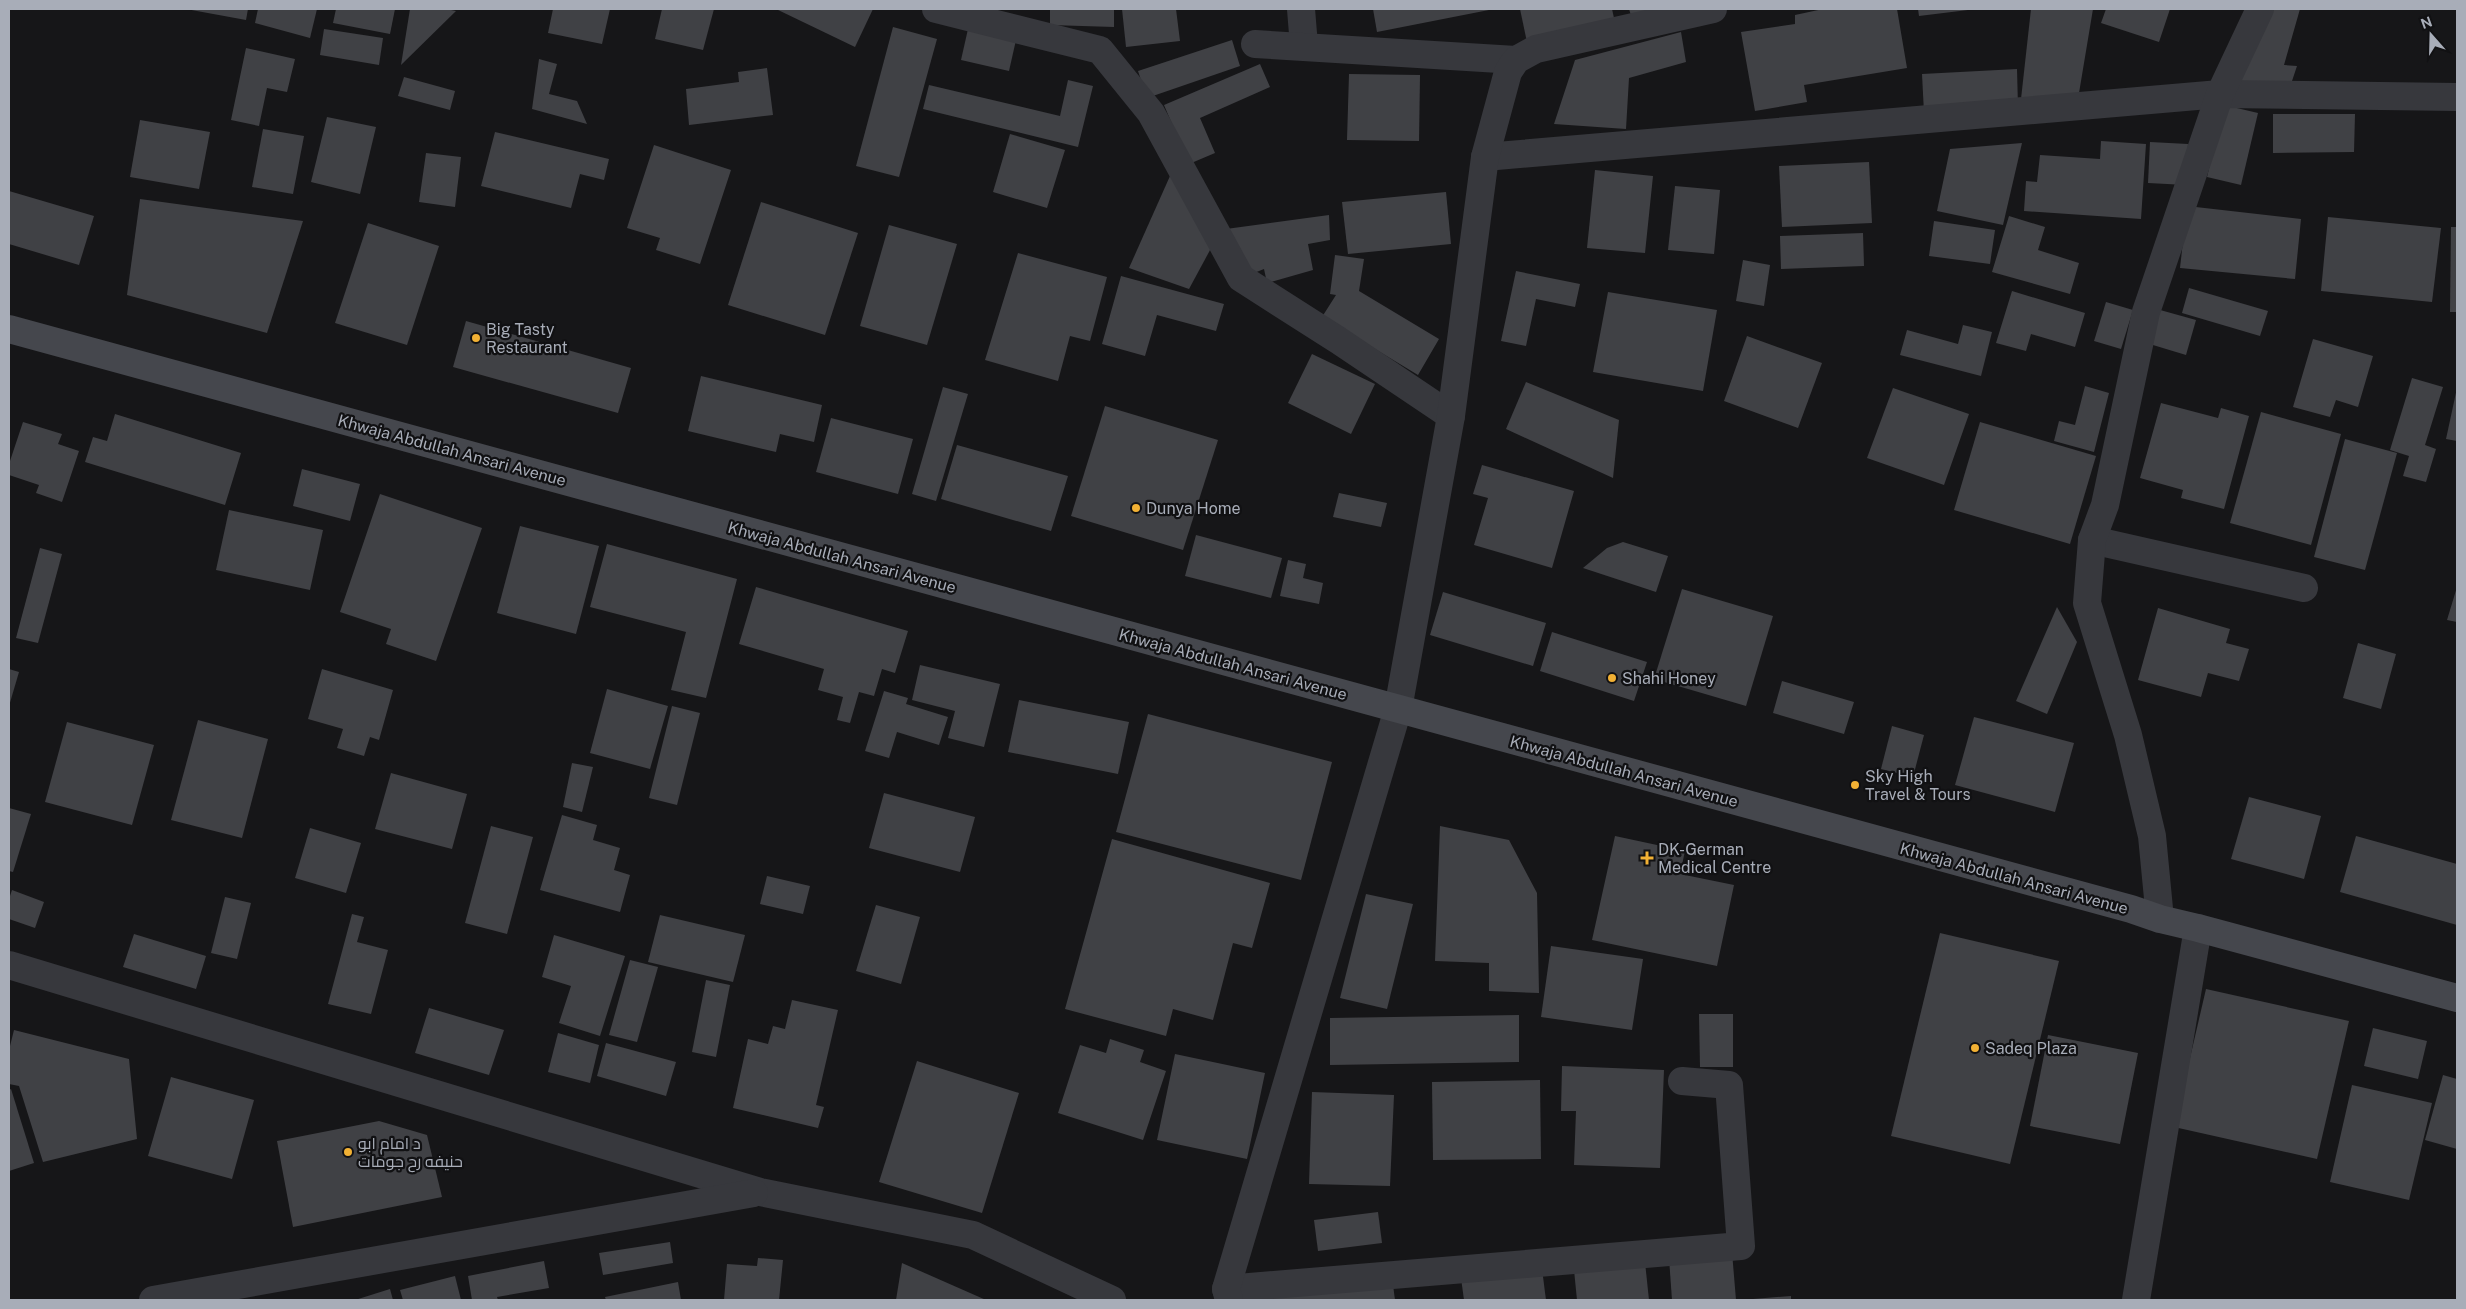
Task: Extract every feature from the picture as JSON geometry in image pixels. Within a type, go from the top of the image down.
[{"type":"main road","name":"Khwaja Abdullah Ansari Avenue","points":[[9,329],[2111,904],[2160,919],[2457,998]]},
{"type":"street","points":[[936,9],[1100,50],[1151,113],[1241,278],[1451,416]]},
{"type":"street","points":[[1301,9],[1304,46]]},
{"type":"street","points":[[1682,1081],[1729,1086],[1741,1246],[1227,1295],[1398,709],[1451,416],[1484,157],[1508,72],[1516,60],[1536,49],[1713,9]]},
{"type":"street","points":[[2160,919],[2152,836],[2128,735],[2087,603],[2092,540],[2104,504],[2146,312],[2220,94],[2260,9]]},
{"type":"street","points":[[1255,44],[1516,60]]},
{"type":"street","points":[[1484,157],[2220,94],[2457,97]]},
{"type":"street","points":[[2092,540],[2304,588]]},
{"type":"street","points":[[2136,1300],[2198,928]]},
{"type":"street","points":[[9,965],[760,1192],[973,1234],[1112,1300]]},
{"type":"street","points":[[153,1300],[760,1192]]},
{"type":"building","points":[[186,9],[248,9],[246,20]]},
{"type":"building","points":[[258,9],[317,9],[310,38],[255,23]]},
{"type":"building","points":[[336,9],[395,9],[390,34],[333,23]]},
{"type":"building","points":[[410,9],[446,9],[456,11],[401,65]]},
{"type":"building","points":[[553,9],[610,9],[602,44],[548,33]]},
{"type":"building","points":[[662,9],[714,9],[703,50],[655,39]]},
{"type":"building","points":[[776,9],[873,9],[855,47]]},
{"type":"building","points":[[1050,9],[1114,9],[1114,27],[1050,25]]},
{"type":"building","points":[[1122,9],[1176,9],[1180,41],[1126,47]]},
{"type":"building","points":[[1373,9],[1489,9],[1489,10],[1377,32]]},
{"type":"building","points":[[1520,9],[1612,9],[1616,27],[1528,47]]},
{"type":"building","points":[[1629,9],[1656,9],[1634,25]]},
{"type":"building","points":[[1823,9],[1897,9],[1907,68],[1804,85],[1807,102],[1755,111],[1741,32],[1795,24],[1795,15]]},
{"type":"building","points":[[1918,9],[1968,9],[1968,10],[1919,16]]},
{"type":"building","points":[[2031,9],[2093,9],[2078,99],[2020,108]]},
{"type":"building","points":[[2106,9],[2170,9],[2159,42],[2101,23]]},
{"type":"building","points":[[2267,9],[2300,9],[2284,65],[2297,66],[2288,93],[2236,91]]},
{"type":"building","points":[[893,27],[937,39],[899,177],[856,166]]},
{"type":"building","points":[[324,29],[383,38],[379,65],[320,55]]},
{"type":"building","points":[[968,29],[1016,40],[1009,71],[961,60]]},
{"type":"building","points":[[1681,32],[1686,62],[1629,78],[1626,129],[1554,124],[1575,60]]},
{"type":"building","points":[[1232,40],[1240,66],[1147,98],[1138,71]]},
{"type":"building","points":[[246,48],[295,59],[287,92],[267,88],[259,126],[231,120]]},
{"type":"building","points":[[539,59],[557,64],[549,94],[577,101],[587,124],[532,109]]},
{"type":"building","points":[[1260,64],[1270,87],[1200,118],[1215,153],[1189,164],[1164,105]]},
{"type":"building","points":[[767,68],[773,115],[689,125],[686,89],[739,82],[738,72]]},
{"type":"building","points":[[2017,69],[2018,107],[1924,113],[1922,74]]},
{"type":"building","points":[[1349,74],[1420,75],[1419,141],[1347,140]]},
{"type":"building","points":[[404,77],[455,91],[450,110],[398,96]]},
{"type":"building","points":[[1068,80],[1093,86],[1078,147],[923,109],[929,85],[1060,116]]},
{"type":"building","points":[[2224,105],[2258,113],[2241,185],[2207,177]]},
{"type":"building","points":[[2273,114],[2355,114],[2354,152],[2273,153]]},
{"type":"building","points":[[327,117],[376,127],[360,194],[311,182]]},
{"type":"building","points":[[140,120],[210,132],[199,189],[130,177]]},
{"type":"building","points":[[263,129],[304,136],[293,194],[252,187]]},
{"type":"building","points":[[495,132],[609,159],[604,180],[580,174],[571,208],[481,186]]},
{"type":"building","points":[[1010,134],[1065,150],[1047,208],[993,192]]},
{"type":"building","points":[[2101,141],[2146,144],[2141,219],[2024,211],[2026,181],[2037,182],[2040,155],[2100,159]]},
{"type":"building","points":[[2150,142],[2188,144],[2186,185],[2148,183]]},
{"type":"building","points":[[2022,143],[2003,225],[1937,211],[1950,149]]},
{"type":"building","points":[[654,145],[731,170],[700,264],[656,250],[660,238],[627,228]]},
{"type":"building","points":[[426,153],[461,157],[455,207],[419,202]]},
{"type":"building","points":[[1869,162],[1872,223],[1782,227],[1779,166]]},
{"type":"building","points":[[1595,170],[1653,176],[1645,253],[1587,248]]},
{"type":"building","points":[[1170,176],[1216,239],[1189,289],[1129,268]]},
{"type":"building","points":[[1675,186],[1720,190],[1714,254],[1668,250]]},
{"type":"building","points":[[9,191],[94,216],[79,265],[9,244]]},
{"type":"building","points":[[1446,192],[1451,244],[1348,254],[1342,202]]},
{"type":"building","points":[[140,199],[303,221],[267,333],[127,295]]},
{"type":"building","points":[[761,202],[858,233],[825,335],[728,305]]},
{"type":"building","points":[[2187,206],[2301,219],[2295,279],[2180,268]]},
{"type":"building","points":[[1329,215],[1330,240],[1308,244],[1313,270],[1267,283],[1264,269],[1249,275],[1226,229]]},
{"type":"building","points":[[2009,216],[2045,227],[2038,250],[2079,263],[2070,294],[1992,272]]},
{"type":"building","points":[[2328,217],[2441,228],[2432,302],[2321,291]]},
{"type":"building","points":[[1934,221],[1995,230],[1990,264],[1929,256]]},
{"type":"building","points":[[368,223],[439,246],[407,345],[335,323]]},
{"type":"building","points":[[889,225],[957,244],[927,345],[860,326]]},
{"type":"building","points":[[2451,227],[2457,227],[2457,312],[2450,312]]},
{"type":"building","points":[[1863,233],[1864,266],[1781,269],[1780,236]]},
{"type":"building","points":[[1018,253],[1107,277],[1090,341],[1070,336],[1058,381],[985,360]]},
{"type":"building","points":[[1335,255],[1364,259],[1359,291],[1439,339],[1418,375],[1322,317],[1336,295],[1330,294]]},
{"type":"building","points":[[1743,260],[1770,265],[1764,306],[1736,301]]},
{"type":"building","points":[[1516,271],[1580,284],[1575,307],[1536,299],[1526,346],[1501,341]]},
{"type":"building","points":[[1121,276],[1224,304],[1216,331],[1157,315],[1145,356],[1102,344]]},
{"type":"building","points":[[2189,288],[2268,311],[2260,336],[2182,313]]},
{"type":"building","points":[[2012,291],[2085,313],[2075,347],[2031,334],[2026,351],[1996,343]]},
{"type":"building","points":[[1608,292],[1717,310],[1703,391],[1593,372]]},
{"type":"building","points":[[2106,302],[2133,310],[2121,349],[2094,341]]},
{"type":"building","points":[[2153,308],[2196,320],[2186,355],[2143,342]]},
{"type":"building","points":[[466,321],[631,368],[618,413],[453,367]]},
{"type":"building","points":[[1963,325],[1992,332],[1981,376],[1900,355],[1907,330],[1958,344]]},
{"type":"building","points":[[1747,336],[1822,363],[1798,428],[1724,401]]},
{"type":"building","points":[[2313,339],[2373,356],[2358,407],[2336,400],[2330,417],[2293,407]]},
{"type":"building","points":[[1312,354],[1375,384],[1351,434],[1288,403]]},
{"type":"building","points":[[701,376],[822,405],[814,442],[780,434],[776,452],[688,431]]},
{"type":"building","points":[[2412,378],[2443,387],[2425,445],[2436,449],[2426,482],[2403,476],[2409,456],[2390,450]]},
{"type":"building","points":[[1526,382],[1619,420],[1613,478],[1506,429]]},
{"type":"building","points":[[2085,386],[2109,393],[2094,452],[2054,441],[2059,421],[2075,425]]},
{"type":"building","points":[[943,387],[968,394],[936,501],[912,494]]},
{"type":"building","points":[[1893,388],[1969,414],[1944,485],[1867,458]]},
{"type":"building","points":[[2457,388],[2457,441],[2446,439]]},
{"type":"building","points":[[2161,403],[2218,418],[2221,408],[2249,416],[2224,509],[2181,498],[2183,490],[2140,478]]},
{"type":"building","points":[[1105,406],[1218,440],[1183,550],[1071,516]]},
{"type":"building","points":[[2261,412],[2341,434],[2311,545],[2230,523]]},
{"type":"building","points":[[115,414],[241,453],[225,505],[85,462],[93,437],[107,441]]},
{"type":"building","points":[[831,418],[913,439],[898,494],[816,472]]},
{"type":"building","points":[[23,422],[62,434],[58,444],[79,451],[62,502],[36,493],[39,485],[9,475],[9,464]]},
{"type":"building","points":[[1980,422],[2096,456],[2070,544],[1954,510]]},
{"type":"building","points":[[2345,439],[2397,453],[2365,570],[2314,557]]},
{"type":"building","points":[[957,445],[1068,476],[1051,531],[941,499]]},
{"type":"building","points":[[1482,465],[1574,491],[1552,568],[1474,545],[1488,498],[1473,494]]},
{"type":"building","points":[[302,469],[360,484],[350,521],[293,506]]},
{"type":"building","points":[[1339,493],[1387,503],[1381,527],[1333,517]]},
{"type":"building","points":[[380,494],[482,528],[436,661],[386,644],[391,629],[340,612]]},
{"type":"building","points":[[229,510],[323,530],[310,590],[216,570]]},
{"type":"building","points":[[520,526],[599,546],[576,634],[497,613]]},
{"type":"building","points":[[1196,535],[1282,558],[1271,598],[1185,576]]},
{"type":"building","points":[[1623,542],[1668,556],[1656,592],[1583,568],[1607,548]]},
{"type":"building","points":[[607,544],[737,579],[706,698],[671,690],[686,632],[590,607]]},
{"type":"building","points":[[40,548],[62,554],[38,643],[16,638]]},
{"type":"building","points":[[1288,560],[1306,564],[1303,578],[1323,583],[1319,604],[1280,596]]},
{"type":"building","points":[[756,587],[908,631],[895,673],[882,669],[874,696],[859,692],[850,723],[837,720],[843,697],[818,690],[824,669],[739,644]]},
{"type":"building","points":[[2457,587],[2457,622],[2447,620]]},
{"type":"building","points":[[1682,589],[1773,616],[1746,706],[1654,679]]},
{"type":"building","points":[[1443,592],[1546,623],[1533,666],[1430,635]]},
{"type":"building","points":[[2057,607],[2077,642],[2047,714],[2016,701]]},
{"type":"building","points":[[2158,608],[2230,629],[2226,643],[2249,649],[2239,681],[2208,673],[2201,697],[2138,680]]},
{"type":"building","points":[[1552,632],[1647,662],[1634,701],[1540,671]]},
{"type":"building","points":[[2358,643],[2396,654],[2381,709],[2343,698]]},
{"type":"building","points":[[920,665],[1000,684],[984,747],[948,738],[955,711],[912,700]]},
{"type":"building","points":[[9,669],[19,672],[9,706]]},
{"type":"building","points":[[322,669],[393,690],[379,740],[370,737],[364,756],[337,748],[343,729],[308,719]]},
{"type":"building","points":[[1782,681],[1854,702],[1844,734],[1773,713]]},
{"type":"building","points":[[607,689],[668,706],[650,769],[590,753]]},
{"type":"building","points":[[884,691],[908,698],[906,704],[948,717],[939,745],[897,732],[889,758],[865,751]]},
{"type":"building","points":[[1019,700],[1129,722],[1118,774],[1008,752]]},
{"type":"building","points":[[672,706],[700,713],[677,805],[649,798]]},
{"type":"building","points":[[1148,714],[1332,762],[1301,880],[1116,832]]},
{"type":"building","points":[[1974,717],[2074,743],[2055,812],[1955,785]]},
{"type":"building","points":[[198,720],[268,739],[242,838],[171,820]]},
{"type":"building","points":[[67,722],[154,745],[132,825],[45,802]]},
{"type":"building","points":[[1892,726],[1924,735],[1913,777],[1881,769]]},
{"type":"building","points":[[572,763],[593,767],[582,812],[563,807]]},
{"type":"building","points":[[391,773],[467,794],[452,849],[375,829]]},
{"type":"building","points":[[884,793],[975,817],[960,872],[869,848]]},
{"type":"building","points":[[2249,797],[2321,816],[2304,879],[2231,859]]},
{"type":"building","points":[[9,808],[31,814],[13,872],[9,871]]},
{"type":"building","points":[[562,815],[597,825],[593,840],[620,848],[614,870],[630,875],[620,912],[540,890]]},
{"type":"building","points":[[491,826],[533,837],[507,934],[465,923]]},
{"type":"building","points":[[1440,826],[1509,840],[1537,893],[1539,993],[1489,991],[1489,963],[1435,961]]},
{"type":"building","points":[[310,828],[361,843],[346,893],[295,878]]},
{"type":"building","points":[[1615,836],[1685,851],[1680,874],[1734,885],[1717,966],[1592,940]]},
{"type":"building","points":[[2356,836],[2457,864],[2457,925],[2340,892]]},
{"type":"building","points":[[1112,839],[1270,883],[1252,948],[1233,943],[1213,1020],[1173,1009],[1166,1036],[1065,1009]]},
{"type":"building","points":[[767,876],[810,886],[803,914],[760,904]]},
{"type":"building","points":[[12,890],[44,902],[35,928],[9,919],[9,899]]},
{"type":"building","points":[[1366,894],[1413,904],[1387,1009],[1340,998]]},
{"type":"building","points":[[225,897],[251,903],[237,959],[211,953]]},
{"type":"building","points":[[876,905],[920,917],[901,984],[856,971]]},
{"type":"building","points":[[352,914],[364,917],[357,942],[388,950],[371,1014],[328,1004]]},
{"type":"building","points":[[660,915],[745,935],[733,982],[648,962]]},
{"type":"building","name":"Sadeq Plaza","points":[[1940,933],[2059,961],[2010,1164],[1891,1136]]},
{"type":"building","points":[[134,934],[206,956],[196,989],[123,967]]},
{"type":"building","points":[[554,935],[625,956],[600,1036],[559,1023],[571,986],[542,977]]},
{"type":"building","points":[[1551,946],[1643,959],[1632,1030],[1541,1017]]},
{"type":"building","points":[[630,960],[658,967],[637,1042],[609,1035]]},
{"type":"building","points":[[706,980],[730,985],[716,1057],[692,1052]]},
{"type":"building","points":[[2206,989],[2349,1021],[2317,1159],[2174,1127]]},
{"type":"building","points":[[792,1000],[838,1010],[816,1105],[824,1107],[818,1128],[733,1108],[748,1039],[768,1044],[773,1026],[785,1029]]},
{"type":"building","points":[[429,1008],[504,1030],[489,1075],[415,1053]]},
{"type":"building","points":[[1699,1014],[1733,1014],[1733,1067],[1700,1067]]},
{"type":"building","points":[[1519,1015],[1519,1062],[1330,1065],[1330,1018]]},
{"type":"building","points":[[2373,1028],[2427,1041],[2418,1079],[2364,1066]]},
{"type":"building","points":[[14,1030],[129,1059],[137,1139],[43,1162],[19,1086],[9,1084],[9,1050]]},
{"type":"building","points":[[558,1033],[599,1045],[590,1083],[548,1072]]},
{"type":"building","points":[[2048,1035],[2138,1053],[2120,1144],[2030,1126]]},
{"type":"building","points":[[1110,1039],[1144,1050],[1140,1062],[1166,1071],[1143,1140],[1058,1113],[1080,1045],[1106,1053]]},
{"type":"building","points":[[606,1043],[676,1062],[666,1096],[597,1076]]},
{"type":"building","points":[[1175,1054],[1265,1073],[1247,1159],[1157,1140]]},
{"type":"building","points":[[917,1061],[1019,1093],[982,1213],[879,1182]]},
{"type":"building","points":[[1562,1066],[1664,1070],[1660,1168],[1574,1165],[1576,1111],[1561,1111]]},
{"type":"building","points":[[2443,1075],[2457,1079],[2457,1149],[2425,1140]]},
{"type":"building","points":[[171,1077],[254,1100],[232,1179],[148,1156]]},
{"type":"building","points":[[1540,1080],[1541,1159],[1433,1160],[1432,1082]]},
{"type":"building","points":[[2352,1085],[2432,1103],[2409,1200],[2330,1182]]},
{"type":"building","points":[[11,1089],[34,1163],[9,1171],[9,1090]]},
{"type":"building","points":[[1312,1092],[1394,1095],[1390,1186],[1309,1184]]},
{"type":"building","points":[[379,1121],[427,1135],[442,1197],[293,1227],[277,1141]]},
{"type":"building","points":[[1378,1212],[1382,1243],[1318,1251],[1314,1220]]},
{"type":"building","points":[[670,1242],[673,1263],[603,1275],[599,1253]]},
{"type":"building","points":[[1732,1252],[1736,1300],[1672,1300],[1669,1258]]},
{"type":"building","points":[[758,1258],[783,1260],[779,1300],[724,1300],[727,1264],[757,1266]]},
{"type":"building","points":[[544,1261],[549,1288],[497,1297],[498,1300],[472,1300],[468,1276]]},
{"type":"building","points":[[1645,1262],[1649,1300],[1577,1300],[1574,1270]]},
{"type":"building","points":[[902,1263],[986,1300],[896,1300]]},
{"type":"building","points":[[1542,1269],[1546,1300],[1464,1300],[1461,1278]]},
{"type":"building","points":[[455,1276],[461,1300],[403,1300],[400,1290]]},
{"type":"building","points":[[678,1282],[681,1300],[606,1300],[605,1297]]},
{"type":"building","points":[[1393,1285],[1395,1300],[1271,1300],[1271,1298]]},
{"type":"building","points":[[390,1289],[393,1300],[355,1300]]},
{"type":"building","points":[[1791,1296],[1791,1300],[1753,1300],[1753,1299]]},
{"type":"place","name":"Big Tasty Restaurant","points":[[476,338]]},
{"type":"place","name":"Dunya Home","points":[[1136,508]]},
{"type":"place","name":"Shahi Honey","points":[[1612,678]]},
{"type":"place","name":"Sky High Travel & Tours","points":[[1855,785]]},
{"type":"place","name":"DK-German Medical Centre","points":[[1647,858]]},
{"type":"place","name":"Sadeq Plaza","points":[[1975,1048]]},
{"type":"place","name":"د امام ابو حنیفه رح جومات","points":[[348,1152]]}]
